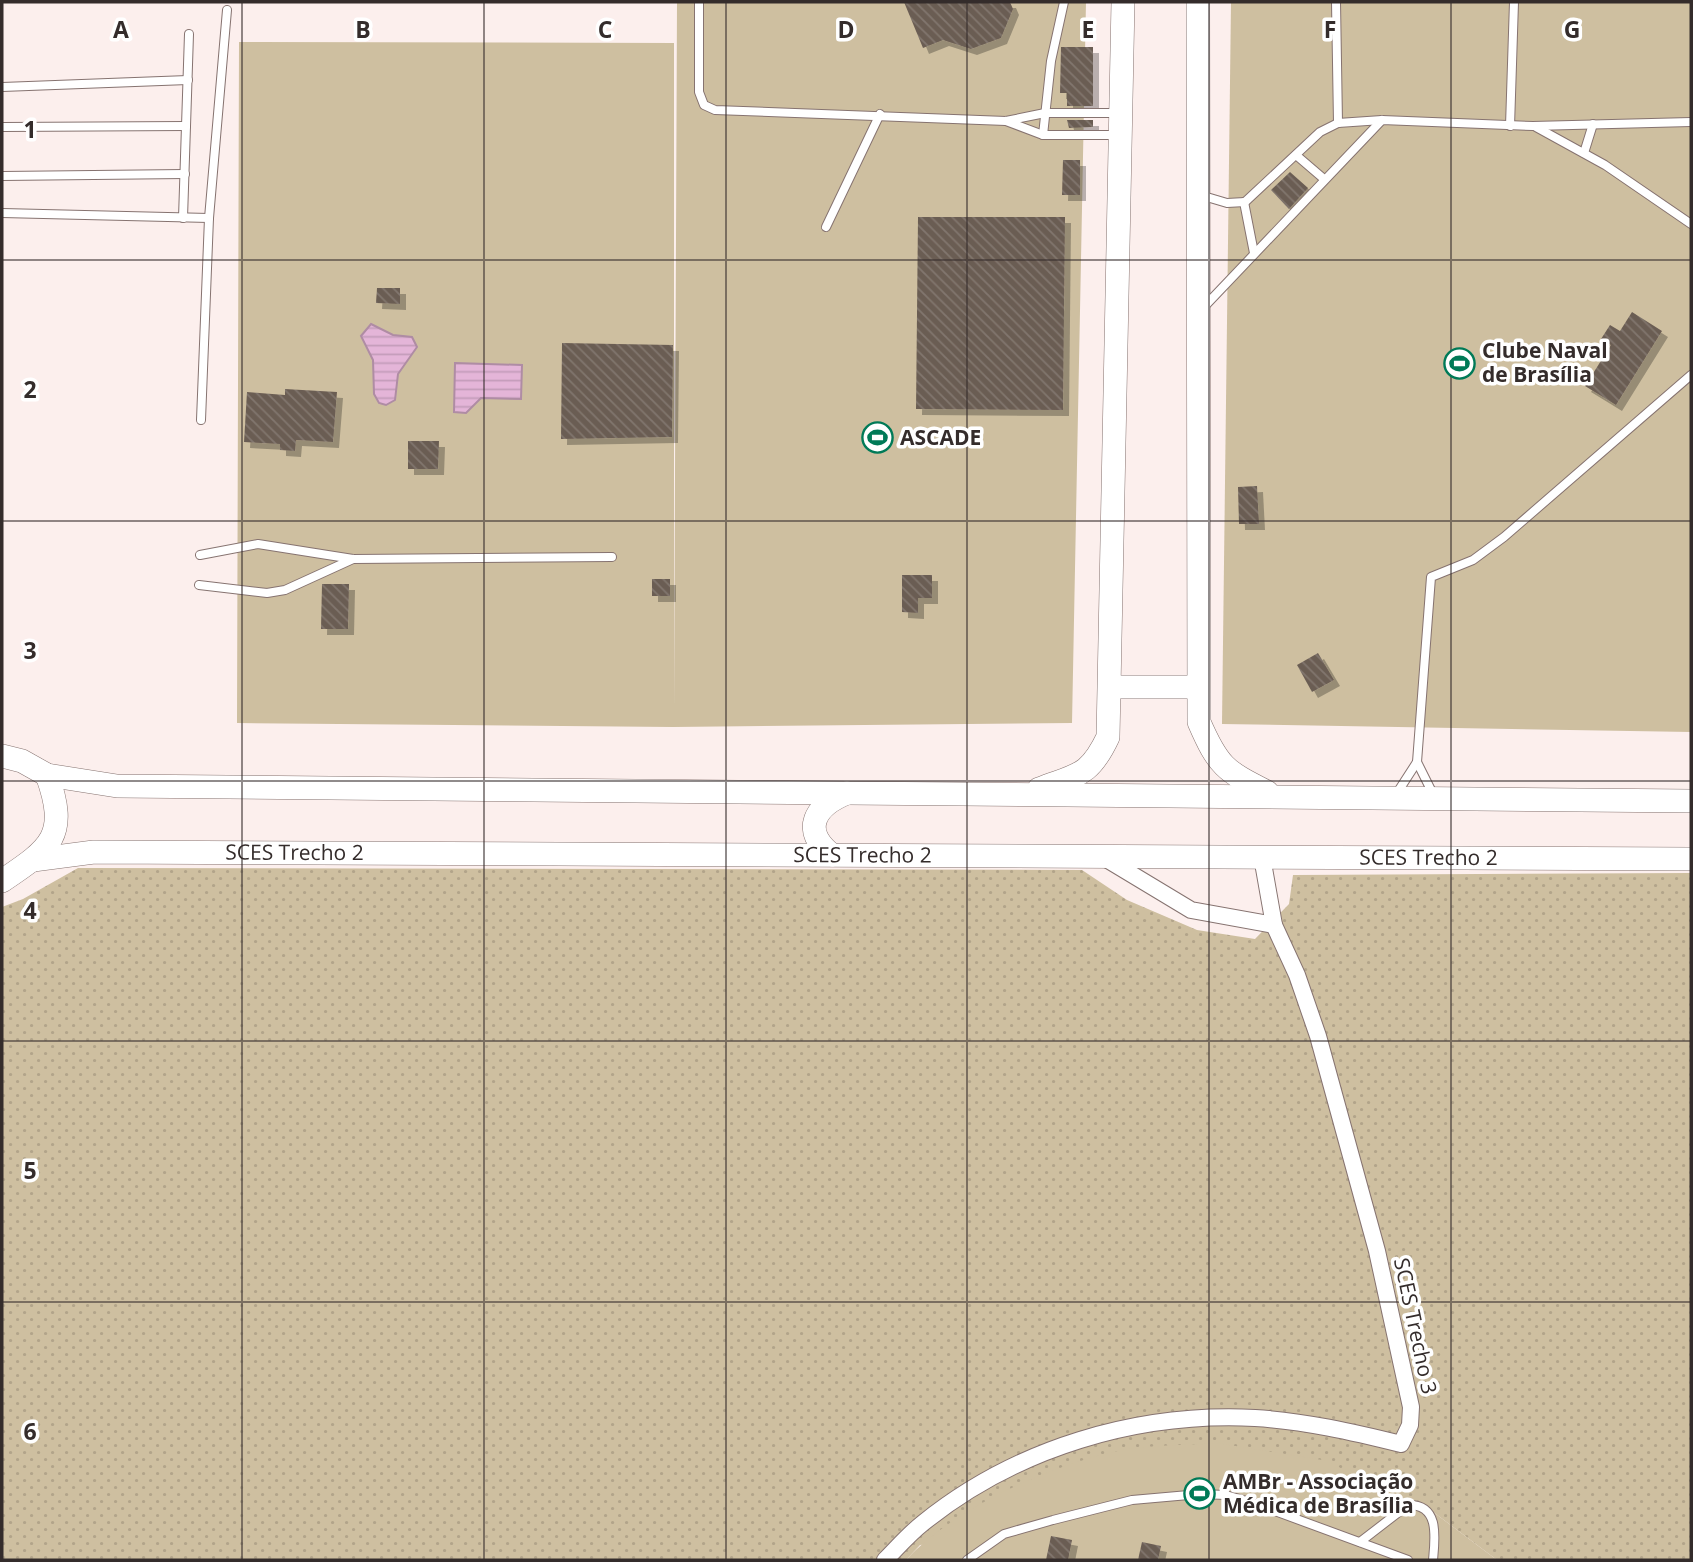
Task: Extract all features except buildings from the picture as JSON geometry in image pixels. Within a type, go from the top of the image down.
[{"type":"main road","points":[[1024,794],[1080,773],[1096,762],[1108,737],[1122,124],[1122,2]]},
{"type":"main road","points":[[1198,2],[1196,314],[1199,722],[1212,753],[1230,774],[1274,796]]},
{"type":"main road","points":[[1111,687],[1198,687]]},
{"type":"main road","points":[[2,756],[22,761],[47,775],[117,786],[1691,801]]},
{"type":"main road","points":[[2,881],[33,860],[54,836],[58,820],[57,803],[47,775]]},
{"type":"main road","points":[[832,855],[818,844],[814,832],[815,819],[833,799],[847,793]]},
{"type":"main road","name":"SCES Trecho 2","points":[[33,860],[94,852],[1691,859]]},
{"type":"street","points":[[1102,856],[1191,910],[1274,925]]},
{"type":"street","name":"SCES Trecho 3","points":[[885,1560],[922,1523],[1002,1470],[1085,1437],[1175,1419],[1256,1418],[1338,1429],[1401,1444],[1410,1425],[1411,1408],[1377,1251],[1318,1035],[1297,975],[1274,925],[1262,857]]},
{"type":"lane","points":[[699,2],[699,92],[704,105],[715,110],[880,114],[1006,121],[1045,113],[1122,124]]},
{"type":"lane","points":[[1043,135],[1051,61],[1064,2]]},
{"type":"lane","points":[[1335,2],[1338,123]]},
{"type":"lane","points":[[1510,126],[1514,2]]},
{"type":"lane","points":[[201,420],[209,218],[227,10]]},
{"type":"lane","points":[[183,218],[190,34]]},
{"type":"lane","points":[[2,87],[188,80]]},
{"type":"lane","points":[[826,227],[880,114]]},
{"type":"lane","points":[[1197,195],[1227,203],[1244,202],[1320,132],[1338,123],[1382,120],[1533,126],[1691,122]]},
{"type":"lane","points":[[1196,314],[1382,120]]},
{"type":"lane","points":[[1006,121],[1043,135],[1122,124]]},
{"type":"lane","points":[[1584,153],[1593,124]]},
{"type":"lane","points":[[2,127],[186,126]]},
{"type":"lane","points":[[1533,126],[1584,153],[1691,224]]},
{"type":"lane","points":[[1296,155],[1324,178]]},
{"type":"lane","points":[[2,176],[185,174]]},
{"type":"lane","points":[[1244,202],[1254,253]]},
{"type":"lane","points":[[2,213],[209,218]]},
{"type":"lane","points":[[1395,797],[1417,762],[1431,577],[1473,560],[1504,537],[1691,375],[1691,368]]},
{"type":"lane","points":[[200,555],[258,544],[353,559],[612,557]]},
{"type":"lane","points":[[199,585],[267,593],[285,590],[353,559]]},
{"type":"lane","points":[[1417,762],[1434,797]]},
{"type":"lane","points":[[967,1560],[1004,1534],[1053,1520],[1132,1500],[1200,1494],[1226,1495],[1253,1503],[1408,1560]]},
{"type":"lane","points":[[1360,1542],[1408,1505],[1418,1505],[1431,1514],[1435,1528],[1433,1560]]},
{"type":"shaded area","points":[[677,2],[1086,2],[1072,723],[673,727],[237,723],[239,42],[674,43],[674,710]]},
{"type":"shaded area","name":"Clube Naval de Brasília","points":[[1231,2],[1691,2],[1691,732],[1222,724]]},
{"type":"shaded area","points":[[371,324],[393,335],[412,337],[417,347],[398,374],[395,400],[386,405],[379,403],[374,394],[373,360],[361,336]]},
{"type":"shaded area","points":[[455,363],[522,365],[521,399],[481,398],[466,413],[454,412]]},
{"type":"shaded area","points":[[78,868],[1082,870],[1127,900],[1197,930],[1255,939],[1289,904],[1293,875],[1691,873],[1691,1560],[1497,1560],[1420,1502],[920,1545],[906,1560],[2,1560],[2,907],[23,899]]},
{"type":"shaded area","name":"AMBr - Associação Médica de Brasília","points":[[1217,1443],[1322,1460],[1420,1502],[1497,1560],[906,1560],[948,1524],[973,1508],[1056,1469],[1122,1450]]},
{"type":"place","name":"Clube Naval de Brasília","points":[[1459,363]]},
{"type":"place","name":"ASCADE","points":[[877,438]]},
{"type":"place","name":"AMBr - Associação Médica de Brasília","points":[[1200,1494]]}]
